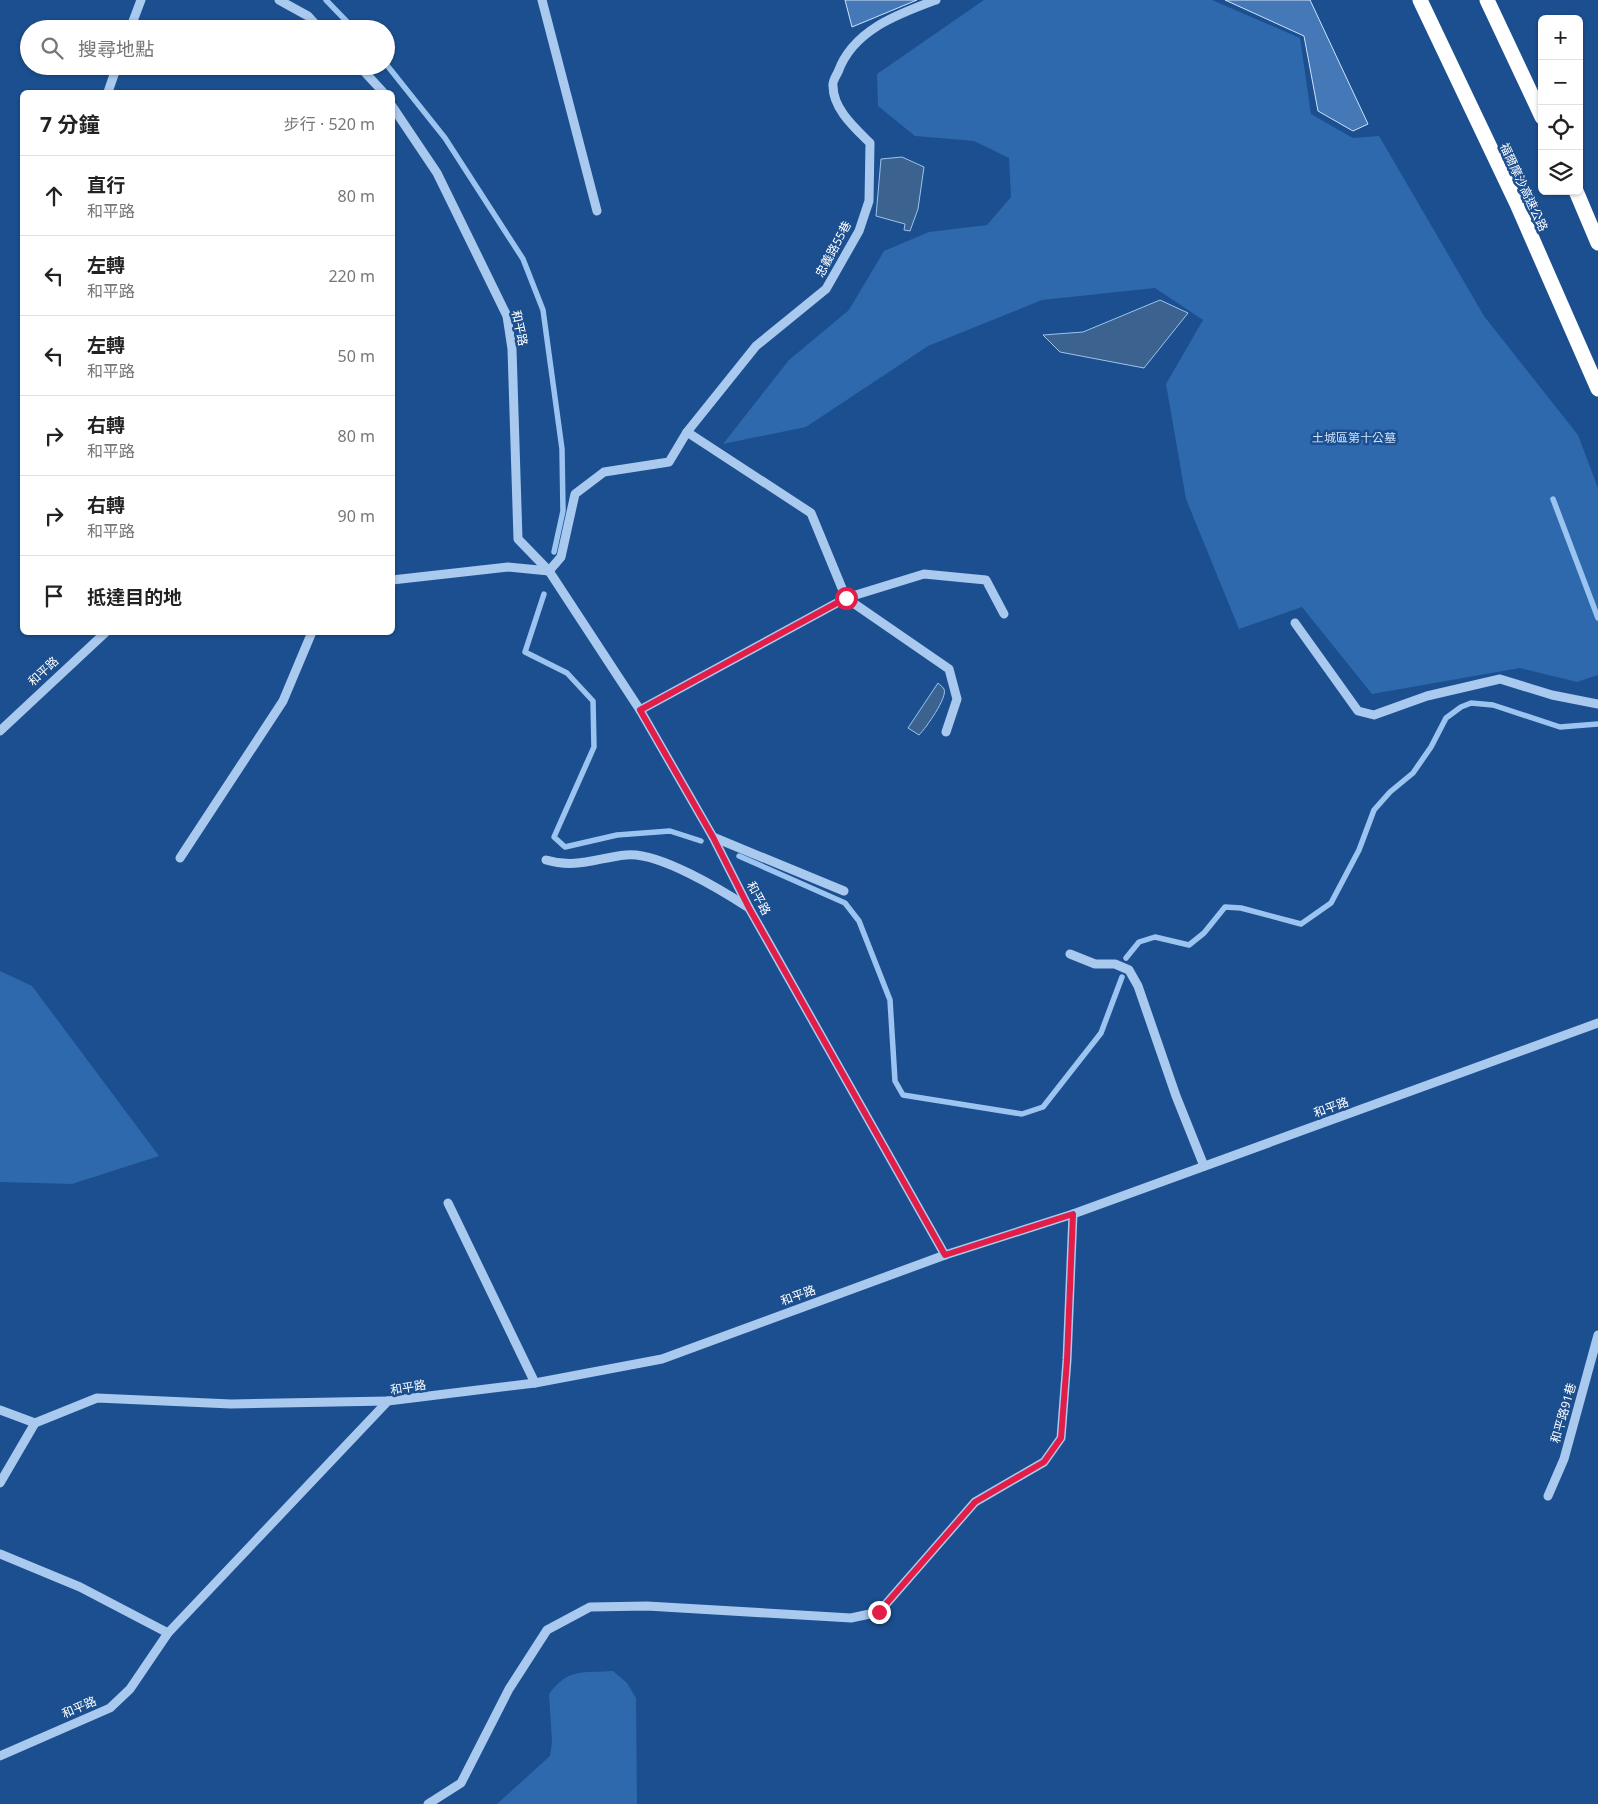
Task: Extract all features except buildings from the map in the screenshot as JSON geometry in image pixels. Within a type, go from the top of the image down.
[{"type":"highway","name":"福爾摩沙高速公路","points":[[1420,0],[1517,204],[1598,389]]},
{"type":"highway","points":[[1488,0],[1538,108]]},
{"type":"highway","points":[[1578,195],[1598,243]]},
{"type":"street","points":[[133,20],[141,0]]},
{"type":"street","points":[[279,0],[312,20]]},
{"type":"street","points":[[542,0],[597,211]]},
{"type":"street","name":"忠義路55巷","points":[[549,571],[561,557],[575,494],[604,472],[669,462],[687,432],[756,346],[826,289],[859,231],[869,201],[871,153],[870,143],[851,124],[839,106],[832,86],[844,55],[877,25],[936,0]]},
{"type":"street","points":[[109,90],[114,75]]},
{"type":"street","points":[[367,75],[381,90]]},
{"type":"street","name":"和平路","points":[[395,110],[437,173],[507,316],[512,349],[518,539],[549,571],[640,710],[713,837],[749,908],[945,1255]]},
{"type":"street","points":[[687,432],[812,513],[846,598],[948,669],[957,699],[946,732]]},
{"type":"street","points":[[395,580],[508,566],[549,571]]},
{"type":"street","points":[[640,710],[846,598],[924,574],[986,580],[1004,614]]},
{"type":"street","points":[[1295,623],[1358,711],[1374,715],[1427,696],[1500,679],[1552,695],[1598,704]]},
{"type":"street","name":"和平路","points":[[0,731],[103,635]]},
{"type":"street","points":[[180,858],[283,701],[311,635]]},
{"type":"street","points":[[713,837],[844,891]]},
{"type":"street","points":[[546,860],[564,865],[628,854],[657,860],[711,885],[749,908]]},
{"type":"street","points":[[1070,954],[1095,964],[1115,964],[1129,970],[1138,986],[1176,1096],[1204,1166]]},
{"type":"street","name":"和平路","points":[[0,1756],[110,1708],[130,1689],[168,1633],[388,1401],[535,1382],[662,1359],[945,1255],[1073,1214],[1598,1023]]},
{"type":"street","points":[[448,1204],[535,1382]]},
{"type":"street","points":[[428,1804],[461,1783],[486,1738],[509,1689],[547,1630],[590,1607],[647,1606],[851,1618],[879,1612],[975,1502],[1044,1462],[1061,1438],[1067,1360],[1073,1214]]},
{"type":"street","name":"和平路91巷","points":[[1548,1496],[1564,1459],[1598,1335]]},
{"type":"street","points":[[0,1483],[35,1423],[97,1398],[231,1404],[388,1401]]},
{"type":"street","points":[[0,1410],[35,1423]]},
{"type":"street","points":[[0,1554],[80,1587],[168,1633]]},
{"type":"green space","name":"土城區第十公墓","points":[[984,0],[1212,0],[1300,38],[1311,114],[1353,138],[1379,136],[1484,316],[1578,435],[1598,488],[1598,675],[1577,682],[1520,668],[1372,694],[1302,607],[1239,629],[1186,499],[1166,384],[1203,320],[1155,288],[1042,300],[928,346],[806,427],[723,444],[789,360],[849,310],[884,251],[929,232],[987,225],[1011,197],[1009,158],[974,141],[915,136],[878,106],[877,74]]},
{"type":"green space","points":[[0,971],[32,986],[159,1156],[72,1184],[0,1182]]},
{"type":"green space","points":[[613,1671],[627,1683],[636,1698],[637,1804],[497,1804],[550,1756],[552,1742],[549,1694],[563,1680],[570,1676],[585,1672]]},
{"type":"shaded area","points":[[902,157],[924,167],[918,209],[910,231],[904,230],[905,224],[876,216],[881,159]]},
{"type":"shaded area","points":[[1160,300],[1188,313],[1144,368],[1060,352],[1043,335],[1083,332]]},
{"type":"shaded area","points":[[938,683],[944,689],[943,699],[919,735],[908,728]]},
{"type":"waterway","points":[[326,0],[345,20]]},
{"type":"waterway","points":[[395,75],[445,138],[523,259],[543,310],[562,449],[563,511],[554,552]]},
{"type":"waterway","points":[[1553,499],[1598,618]]},
{"type":"waterway","points":[[544,594],[525,652],[567,673],[593,701],[594,747],[554,837],[565,847],[617,835],[670,831],[701,841]]},
{"type":"waterway","points":[[1126,958],[1139,942],[1155,937],[1189,945],[1204,933],[1225,907],[1241,908],[1301,924],[1331,903],[1359,850],[1374,810],[1390,792],[1413,773],[1431,747],[1446,718],[1461,707],[1471,703],[1493,705],[1560,727],[1598,724]]},
{"type":"waterway","points":[[739,856],[845,903],[859,921],[890,1000],[895,1081],[903,1095],[1022,1114],[1043,1107],[1101,1033],[1122,977]]},
{"type":"route","points":[[846,598],[640,710],[713,837],[749,908],[945,1255],[1073,1214],[1067,1360],[1061,1438],[1044,1462],[975,1502],[962,1515],[918,1570],[879,1612]]}]
